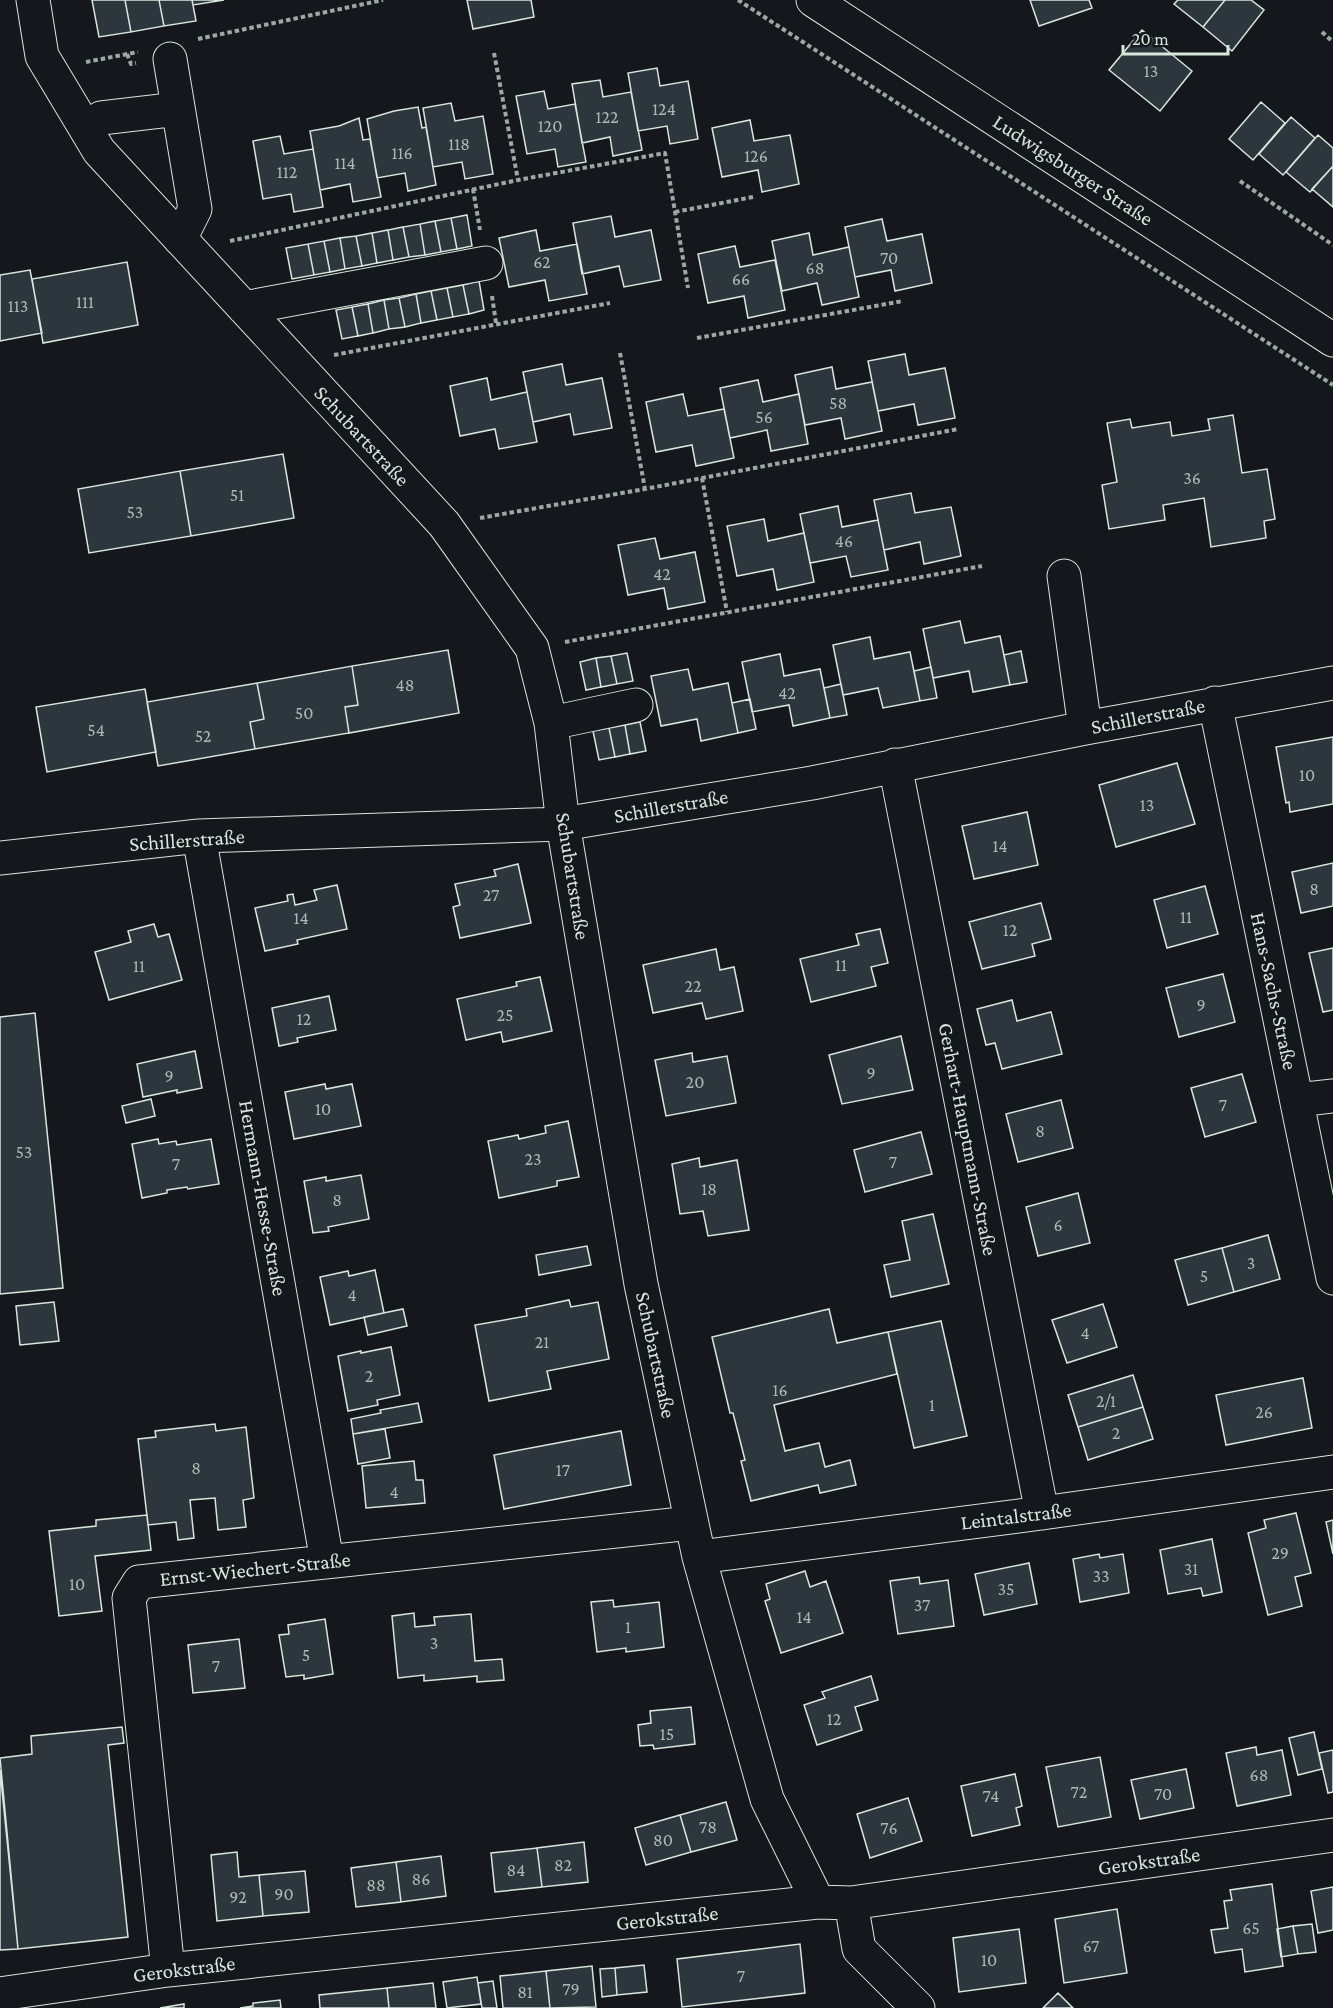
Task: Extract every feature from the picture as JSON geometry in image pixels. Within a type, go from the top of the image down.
[{"type":"street","name":"Schubartstraße","points":[[33,0],[42,56],[99,151],[444,524],[532,648],[551,723],[563,824],[641,1284],[691,1523],[767,1799],[818,1902]]},
{"type":"street","name":"Ludwigsburger Straße","points":[[813,0],[1333,340]]},
{"type":"street","points":[[154,55],[178,109],[195,209],[184,244]]},
{"type":"street","points":[[101,118],[178,109]]},
{"type":"street","points":[[244,308],[486,263]]},
{"type":"street","points":[[1064,576],[1085,728]]},
{"type":"street","name":"Schillerstraße","points":[[0,858],[199,836],[563,824],[812,783],[1215,703],[1333,683]]},
{"type":"street","name":"Hans-Sachs-Straße","points":[[1215,703],[1333,1278]]},
{"type":"street","points":[[551,723],[636,705]]},
{"type":"street","name":"Gerhart-Hauptmann-Straße","points":[[895,765],[1042,1513]]},
{"type":"street","name":"Hermann-Hesse-Straße","points":[[199,836],[327,1561]]},
{"type":"street","points":[[1297,1101],[1333,1096]]},
{"type":"street","name":"Leintalstraße","points":[[699,1557],[1042,1513],[1333,1472]]},
{"type":"street","name":"Ernst-Wiechert-Straße","points":[[168,1970],[129,1598],[139,1582],[691,1523]]},
{"type":"street","name":"Gerokstraße","points":[[0,1994],[168,1970],[818,1902],[851,1904],[1333,1835]]},
{"type":"street","points":[[851,1904],[858,1948],[918,2008]]},
{"type":"path","points":[[197,39],[383,0]]},
{"type":"path","points":[[738,0],[1333,385]]},
{"type":"path","points":[[1322,32],[1333,42]]},
{"type":"path","points":[[494,53],[518,180]]},
{"type":"path","points":[[50,70],[154,55]]},
{"type":"path","points":[[184,244],[665,153],[688,288]]},
{"type":"path","points":[[1240,181],[1333,245]]},
{"type":"path","points":[[675,212],[753,197]]},
{"type":"path","points":[[697,338],[903,301]]},
{"type":"path","points":[[295,363],[610,303]]},
{"type":"path","points":[[620,352],[645,489]]},
{"type":"path","points":[[444,524],[645,489],[958,429]]},
{"type":"path","points":[[702,478],[727,612]]},
{"type":"path","points":[[532,648],[982,566]]},
{"type":"building","points":[[92,0],[125,0],[131,32],[99,37]]},
{"type":"building","points":[[125,0],[159,0],[164,26],[131,32]]},
{"type":"building","points":[[159,0],[192,0],[196,21],[164,26]]},
{"type":"building","points":[[192,0],[224,0],[193,5]]},
{"type":"building","points":[[467,0],[531,0],[534,17],[473,29]]},
{"type":"building","points":[[1030,0],[1089,0],[1092,8],[1039,26]]},
{"type":"building","points":[[1178,0],[1225,0],[1203,27],[1174,4]]},
{"type":"building","points":[[1225,0],[1251,0],[1264,10],[1232,51],[1203,27]]},
{"type":"building","points":[[1142,30],[1192,71],[1160,111],[1109,70]]},
{"type":"building","points":[[657,68],[660,86],[688,81],[698,139],[670,144],[667,126],[638,131],[628,73]]},
{"type":"building","points":[[600,80],[603,97],[631,92],[642,150],[613,156],[610,137],[582,143],[572,84]]},
{"type":"building","points":[[544,91],[548,109],[575,104],[586,162],[558,167],[555,149],[527,154],[516,96]]},
{"type":"building","points":[[1261,102],[1285,123],[1253,160],[1229,139]]},
{"type":"building","points":[[451,103],[455,121],[483,116],[493,174],[465,179],[462,162],[433,167],[423,108]]},
{"type":"building","points":[[418,107],[422,128],[426,127],[436,185],[408,191],[405,173],[377,178],[367,119]]},
{"type":"building","points":[[1291,117],[1315,138],[1283,175],[1259,154]]},
{"type":"building","points":[[359,118],[363,140],[370,139],[381,197],[353,202],[350,184],[320,190],[310,131],[339,126]]},
{"type":"building","points":[[750,120],[754,141],[790,135],[799,184],[762,192],[758,170],[722,177],[712,128]]},
{"type":"building","points":[[1318,135],[1333,148],[1333,166],[1310,192],[1286,172]]},
{"type":"building","points":[[280,136],[284,154],[313,149],[323,207],[294,212],[291,194],[263,199],[253,141]]},
{"type":"building","points":[[1333,166],[1333,207],[1312,189]]},
{"type":"building","points":[[467,215],[472,246],[457,249],[451,218]]},
{"type":"building","points":[[611,216],[615,237],[651,230],[661,280],[624,287],[619,266],[582,274],[573,223]]},
{"type":"building","points":[[451,218],[457,249],[441,252],[435,221]]},
{"type":"building","points":[[882,219],[887,241],[922,234],[932,283],[895,291],[891,270],[855,277],[845,227]]},
{"type":"building","points":[[435,221],[441,252],[425,255],[420,224]]},
{"type":"building","points":[[420,224],[425,255],[409,257],[403,227]]},
{"type":"building","points":[[403,227],[409,257],[393,260],[388,230]]},
{"type":"building","points":[[388,230],[393,260],[377,263],[372,233]]},
{"type":"building","points":[[536,230],[540,251],[577,244],[587,294],[549,301],[545,280],[509,287],[499,238]]},
{"type":"building","points":[[372,233],[377,263],[362,266],[356,236]]},
{"type":"building","points":[[809,233],[813,255],[849,247],[859,297],[822,305],[817,283],[782,291],[772,241]]},
{"type":"building","points":[[356,236],[362,266],[345,269],[340,238]]},
{"type":"building","points":[[340,238],[345,269],[330,272],[324,241]]},
{"type":"building","points":[[324,241],[330,272],[314,275],[308,244]]},
{"type":"building","points":[[308,244],[314,275],[292,279],[286,248]]},
{"type":"building","points":[[735,246],[740,267],[775,260],[785,310],[748,318],[744,296],[708,303],[698,254]]},
{"type":"building","points":[[127,262],[138,325],[43,343],[32,279]]},
{"type":"building","points":[[30,270],[42,333],[0,341],[0,275]]},
{"type":"building","points":[[479,281],[484,310],[469,314],[463,285]]},
{"type":"building","points":[[463,285],[469,314],[453,317],[447,288]]},
{"type":"building","points":[[447,288],[453,317],[437,320],[431,291]]},
{"type":"building","points":[[431,291],[437,320],[421,323],[416,294]]},
{"type":"building","points":[[416,294],[421,323],[405,327],[399,298]]},
{"type":"building","points":[[399,298],[405,327],[389,329],[384,300]]},
{"type":"building","points":[[384,300],[389,329],[373,333],[368,304]]},
{"type":"building","points":[[368,304],[373,333],[358,336],[352,307]]},
{"type":"building","points":[[352,307],[358,336],[342,339],[336,310]]},
{"type":"building","points":[[905,354],[909,375],[945,368],[955,418],[918,425],[914,404],[878,411],[868,361]]},
{"type":"building","points":[[562,364],[566,385],[602,378],[612,428],[574,435],[570,414],[533,422],[523,372]]},
{"type":"building","points":[[832,367],[836,389],[872,382],[882,431],[845,439],[841,418],[805,425],[795,375]]},
{"type":"building","points":[[487,378],[491,400],[527,392],[537,442],[499,449],[495,429],[460,436],[450,386]]},
{"type":"building","points":[[758,380],[763,402],[799,394],[808,444],[771,451],[767,430],[730,438],[720,388]]},
{"type":"building","points":[[683,394],[688,416],[724,409],[734,458],[696,466],[692,445],[656,452],[646,402]]},
{"type":"building","points":[[1233,415],[1242,473],[1267,469],[1275,519],[1264,521],[1266,538],[1211,547],[1204,498],[1163,505],[1165,520],[1109,529],[1102,485],[1117,482],[1107,423],[1130,419],[1132,428],[1170,422],[1172,436],[1210,430],[1208,419]]},
{"type":"building","points":[[283,454],[294,518],[191,536],[180,471]]},
{"type":"building","points":[[180,471],[191,536],[89,553],[78,489]]},
{"type":"building","points":[[911,493],[915,513],[951,507],[961,556],[924,564],[920,542],[884,550],[874,500]]},
{"type":"building","points":[[838,506],[842,527],[878,520],[888,570],[851,577],[846,556],[810,563],[800,514]]},
{"type":"building","points":[[764,519],[768,541],[804,533],[814,582],[777,590],[773,569],[737,576],[727,526]]},
{"type":"building","points":[[655,538],[660,559],[695,552],[705,602],[668,609],[664,588],[628,595],[618,545]]},
{"type":"building","points":[[960,621],[965,643],[1000,636],[1010,685],[973,692],[969,671],[933,678],[923,629]]},
{"type":"building","points":[[870,637],[874,659],[910,652],[920,701],[883,708],[878,688],[843,695],[833,645]]},
{"type":"building","points":[[448,650],[459,713],[349,733],[345,707],[358,705],[352,666]]},
{"type":"building","points":[[1021,651],[1027,682],[1010,685],[1004,655]]},
{"type":"building","points":[[627,653],[633,681],[617,684],[611,656]]},
{"type":"building","points":[[780,654],[784,676],[820,669],[830,718],[793,726],[789,705],[752,712],[742,662]]},
{"type":"building","points":[[611,656],[617,684],[601,687],[596,658]]},
{"type":"building","points":[[596,658],[601,687],[586,690],[580,662]]},
{"type":"building","points":[[352,666],[358,705],[345,707],[349,733],[255,749],[250,722],[264,719],[257,683]]},
{"type":"building","points":[[931,667],[937,698],[920,701],[914,671]]},
{"type":"building","points":[[688,669],[693,690],[728,683],[738,733],[701,741],[697,719],[661,726],[651,676]]},
{"type":"building","points":[[257,683],[264,719],[250,722],[255,749],[158,766],[147,702]]},
{"type":"building","points":[[841,684],[847,715],[830,718],[824,688]]},
{"type":"building","points":[[145,689],[156,752],[47,772],[36,707]]},
{"type":"building","points":[[750,699],[756,729],[738,733],[732,703]]},
{"type":"building","points":[[640,722],[646,751],[630,754],[625,725]]},
{"type":"building","points":[[625,725],[630,754],[615,757],[609,728]]},
{"type":"building","points":[[609,728],[615,757],[599,760],[593,731]]},
{"type":"building","points":[[1333,737],[1333,804],[1290,812],[1289,802],[1286,803],[1276,747]]},
{"type":"building","points":[[1177,763],[1195,824],[1116,847],[1099,785]]},
{"type":"building","points":[[1027,812],[1038,865],[974,879],[962,826]]},
{"type":"building","points":[[1333,863],[1333,906],[1301,913],[1292,872]]},
{"type":"building","points":[[518,864],[531,923],[460,938],[453,907],[460,905],[455,884],[496,876],[494,870]]},
{"type":"building","points":[[337,885],[347,929],[297,940],[298,944],[265,951],[255,908],[288,901],[287,895],[293,894],[295,905],[317,900],[314,890]]},
{"type":"building","points":[[1205,886],[1218,934],[1167,948],[1154,900]]},
{"type":"building","points":[[1041,903],[1051,939],[1032,944],[1035,956],[982,969],[969,922]]},
{"type":"building","points":[[154,924],[158,937],[169,934],[182,980],[109,1000],[95,952],[131,942],[128,931]]},
{"type":"building","points":[[880,929],[888,963],[871,967],[876,986],[811,1002],[800,959],[859,945],[856,934]]},
{"type":"building","points":[[1333,948],[1333,1010],[1323,1012],[1309,953]]},
{"type":"building","points":[[716,949],[720,970],[734,967],[743,1011],[706,1019],[702,1003],[653,1013],[643,965]]},
{"type":"building","points":[[1223,974],[1235,1022],[1179,1037],[1166,988]]},
{"type":"building","points":[[540,977],[552,1031],[503,1042],[501,1032],[466,1040],[457,999],[517,986],[516,982]]},
{"type":"building","points":[[329,996],[336,1030],[297,1038],[298,1042],[279,1046],[272,1008]]},
{"type":"building","points":[[1012,1000],[1017,1021],[1051,1012],[1062,1054],[1002,1069],[995,1043],[986,1045],[977,1009]]},
{"type":"building","points":[[35,1013],[63,1288],[0,1294],[0,1017]]},
{"type":"building","points":[[901,1036],[913,1090],[842,1104],[829,1055]]},
{"type":"building","points":[[195,1051],[202,1088],[143,1097],[137,1064]]},
{"type":"building","points":[[692,1053],[693,1062],[727,1056],[736,1103],[666,1116],[655,1060]]},
{"type":"building","points":[[1242,1074],[1256,1122],[1205,1137],[1191,1088]]},
{"type":"building","points":[[325,1084],[326,1089],[352,1084],[361,1126],[294,1139],[285,1092]]},
{"type":"building","points":[[151,1099],[155,1116],[126,1123],[122,1106]]},
{"type":"building","points":[[1061,1100],[1073,1148],[1018,1162],[1006,1114]]},
{"type":"building","points":[[568,1121],[579,1177],[557,1181],[557,1186],[499,1198],[488,1141],[518,1135],[519,1139],[546,1133],[545,1126]]},
{"type":"building","points":[[921,1132],[932,1174],[865,1192],[854,1150]]},
{"type":"building","points":[[158,1139],[159,1144],[176,1141],[177,1145],[211,1139],[219,1184],[167,1190],[167,1193],[142,1198],[132,1144]]},
{"type":"building","points":[[699,1158],[700,1167],[737,1160],[749,1230],[708,1236],[703,1211],[680,1214],[672,1164]]},
{"type":"building","points":[[361,1175],[369,1219],[328,1227],[329,1231],[313,1233],[304,1181],[326,1177],[326,1181]]},
{"type":"building","points":[[1078,1193],[1090,1243],[1038,1256],[1026,1207]]},
{"type":"building","points":[[933,1214],[949,1284],[891,1297],[884,1265],[910,1260],[902,1221]]},
{"type":"building","points":[[1268,1235],[1280,1279],[1234,1292],[1222,1248]]},
{"type":"building","points":[[587,1246],[591,1265],[539,1275],[536,1255]]},
{"type":"building","points":[[1222,1248],[1234,1292],[1188,1305],[1175,1260]]},
{"type":"building","points":[[375,1270],[384,1313],[330,1325],[320,1277],[348,1271],[349,1276]]},
{"type":"building","points":[[569,1300],[571,1307],[598,1302],[609,1359],[547,1371],[551,1389],[489,1401],[475,1325],[527,1316],[526,1309]]},
{"type":"building","points":[[54,1302],[59,1341],[20,1345],[16,1306]]},
{"type":"building","points":[[1103,1304],[1117,1347],[1067,1363],[1052,1320]]},
{"type":"building","points":[[403,1309],[407,1326],[368,1335],[364,1317]]},
{"type":"building","points":[[829,1309],[837,1343],[888,1332],[897,1374],[774,1405],[785,1451],[819,1443],[825,1467],[850,1460],[856,1485],[820,1493],[818,1485],[751,1501],[741,1461],[745,1460],[733,1413],[730,1413],[712,1337]]},
{"type":"building","points":[[941,1321],[967,1436],[914,1448],[888,1332]]},
{"type":"building","points":[[391,1347],[400,1395],[377,1400],[378,1405],[348,1411],[338,1356]]},
{"type":"building","points":[[1133,1375],[1143,1407],[1078,1427],[1068,1395]]},
{"type":"building","points":[[1303,1378],[1312,1428],[1226,1445],[1216,1395]]},
{"type":"building","points":[[418,1403],[422,1422],[353,1434],[351,1419],[381,1413],[380,1410]]},
{"type":"building","points":[[1143,1407],[1153,1439],[1088,1460],[1078,1427]]},
{"type":"building","points":[[215,1424],[216,1431],[246,1427],[254,1498],[243,1500],[246,1527],[218,1530],[215,1498],[190,1500],[194,1538],[178,1540],[176,1522],[148,1525],[138,1439],[156,1437],[155,1431]]},
{"type":"building","points":[[385,1429],[390,1458],[358,1464],[353,1434]]},
{"type":"building","points":[[621,1431],[631,1485],[504,1509],[494,1455]]},
{"type":"building","points":[[414,1461],[416,1480],[423,1480],[425,1503],[366,1508],[362,1466]]},
{"type":"building","points":[[1296,1513],[1311,1573],[1295,1577],[1302,1606],[1268,1615],[1248,1533],[1266,1528],[1264,1520]]},
{"type":"building","points":[[147,1515],[151,1550],[95,1556],[102,1611],[59,1616],[49,1531],[96,1526],[96,1520]]},
{"type":"building","points":[[1333,1520],[1333,1554],[1326,1522]]},
{"type":"building","points":[[1212,1539],[1222,1592],[1203,1596],[1201,1588],[1168,1594],[1160,1550]]},
{"type":"building","points":[[1099,1554],[1100,1558],[1123,1554],[1129,1593],[1080,1602],[1073,1559]]},
{"type":"building","points":[[1029,1563],[1037,1604],[984,1615],[975,1574]]},
{"type":"building","points":[[805,1571],[810,1587],[826,1581],[843,1633],[781,1653],[765,1601],[770,1599],[766,1584]]},
{"type":"building","points":[[919,1577],[920,1584],[948,1580],[954,1626],[898,1634],[890,1581]]},
{"type":"building","points":[[613,1600],[614,1607],[659,1602],[664,1647],[626,1652],[626,1648],[597,1652],[591,1602]]},
{"type":"building","points":[[414,1613],[415,1627],[435,1625],[434,1617],[471,1614],[475,1661],[502,1659],[504,1680],[477,1682],[477,1676],[424,1681],[424,1675],[398,1678],[392,1616]]},
{"type":"building","points":[[325,1619],[333,1674],[304,1679],[304,1675],[286,1677],[279,1635],[289,1634],[288,1625]]},
{"type":"building","points":[[239,1639],[245,1688],[193,1693],[188,1645]]},
{"type":"building","points":[[871,1676],[878,1700],[855,1707],[862,1730],[817,1745],[804,1705],[825,1698],[822,1692]]},
{"type":"building","points":[[691,1707],[695,1744],[654,1749],[653,1745],[640,1746],[638,1725],[651,1723],[650,1711]]},
{"type":"building","points":[[122,1727],[124,1743],[108,1745],[128,1937],[18,1949],[0,1758],[32,1754],[31,1736]]},
{"type":"building","points":[[1314,1732],[1322,1769],[1298,1775],[1289,1738]]},
{"type":"building","points":[[1256,1747],[1257,1755],[1282,1750],[1291,1795],[1237,1806],[1226,1753]]},
{"type":"building","points":[[1333,1750],[1333,1792],[1328,1793],[1319,1753]]},
{"type":"building","points":[[1100,1757],[1111,1817],[1058,1827],[1046,1767]]},
{"type":"building","points":[[1186,1769],[1194,1808],[1140,1819],[1131,1780]]},
{"type":"building","points":[[0,1770],[18,1949],[0,1950]]},
{"type":"building","points":[[1015,1774],[1022,1806],[1016,1808],[1020,1825],[972,1836],[961,1786]]},
{"type":"building","points":[[908,1798],[922,1841],[870,1858],[857,1814]]},
{"type":"building","points":[[726,1802],[737,1840],[691,1852],[680,1815]]},
{"type":"building","points":[[680,1815],[691,1852],[646,1865],[635,1828]]},
{"type":"building","points":[[584,1842],[588,1882],[542,1887],[537,1848]]},
{"type":"building","points":[[537,1848],[542,1887],[495,1892],[491,1853]]},
{"type":"building","points":[[237,1852],[239,1877],[259,1875],[263,1916],[217,1921],[211,1855]]},
{"type":"building","points":[[441,1856],[446,1896],[401,1902],[396,1862]]},
{"type":"building","points":[[396,1862],[401,1902],[356,1907],[351,1868]]},
{"type":"building","points":[[305,1871],[309,1912],[263,1916],[259,1875]]},
{"type":"building","points":[[1272,1884],[1283,1966],[1245,1972],[1242,1949],[1215,1953],[1211,1930],[1228,1928],[1224,1901],[1232,1900],[1230,1890]]},
{"type":"building","points":[[1333,1887],[1333,1930],[1318,1933],[1311,1891]]},
{"type":"building","points":[[1117,1909],[1127,1973],[1064,1983],[1055,1919]]},
{"type":"building","points":[[1312,1924],[1316,1952],[1298,1954],[1293,1926]]},
{"type":"building","points":[[1293,1926],[1298,1954],[1281,1957],[1277,1929]]},
{"type":"building","points":[[1019,1929],[1026,1983],[959,1992],[953,1938]]},
{"type":"building","points":[[800,1944],[805,1993],[682,2007],[677,1959]]},
{"type":"building","points":[[644,1965],[647,1992],[617,1995],[615,1968]]},
{"type":"building","points":[[592,1966],[596,2007],[550,2008],[546,1971]]},
{"type":"building","points":[[615,1968],[617,1995],[602,1997],[600,1969]]},
{"type":"building","points":[[546,1971],[550,2008],[503,2008],[500,1976]]},
{"type":"building","points":[[477,1977],[481,2004],[447,2008],[443,1982]]},
{"type":"building","points":[[493,1981],[497,2008],[482,2008],[478,1983]]},
{"type":"building","points":[[433,1983],[436,2008],[389,2008],[387,1988]]},
{"type":"building","points":[[387,1988],[389,2008],[320,2008],[319,1995]]},
{"type":"building","points":[[1058,1993],[1073,2008],[1043,2008]]},
{"type":"building","points":[[280,2000],[281,2008],[240,2008],[253,2006],[253,2003]]},
{"type":"building","points":[[184,2004],[184,2008],[160,2008]]}]
